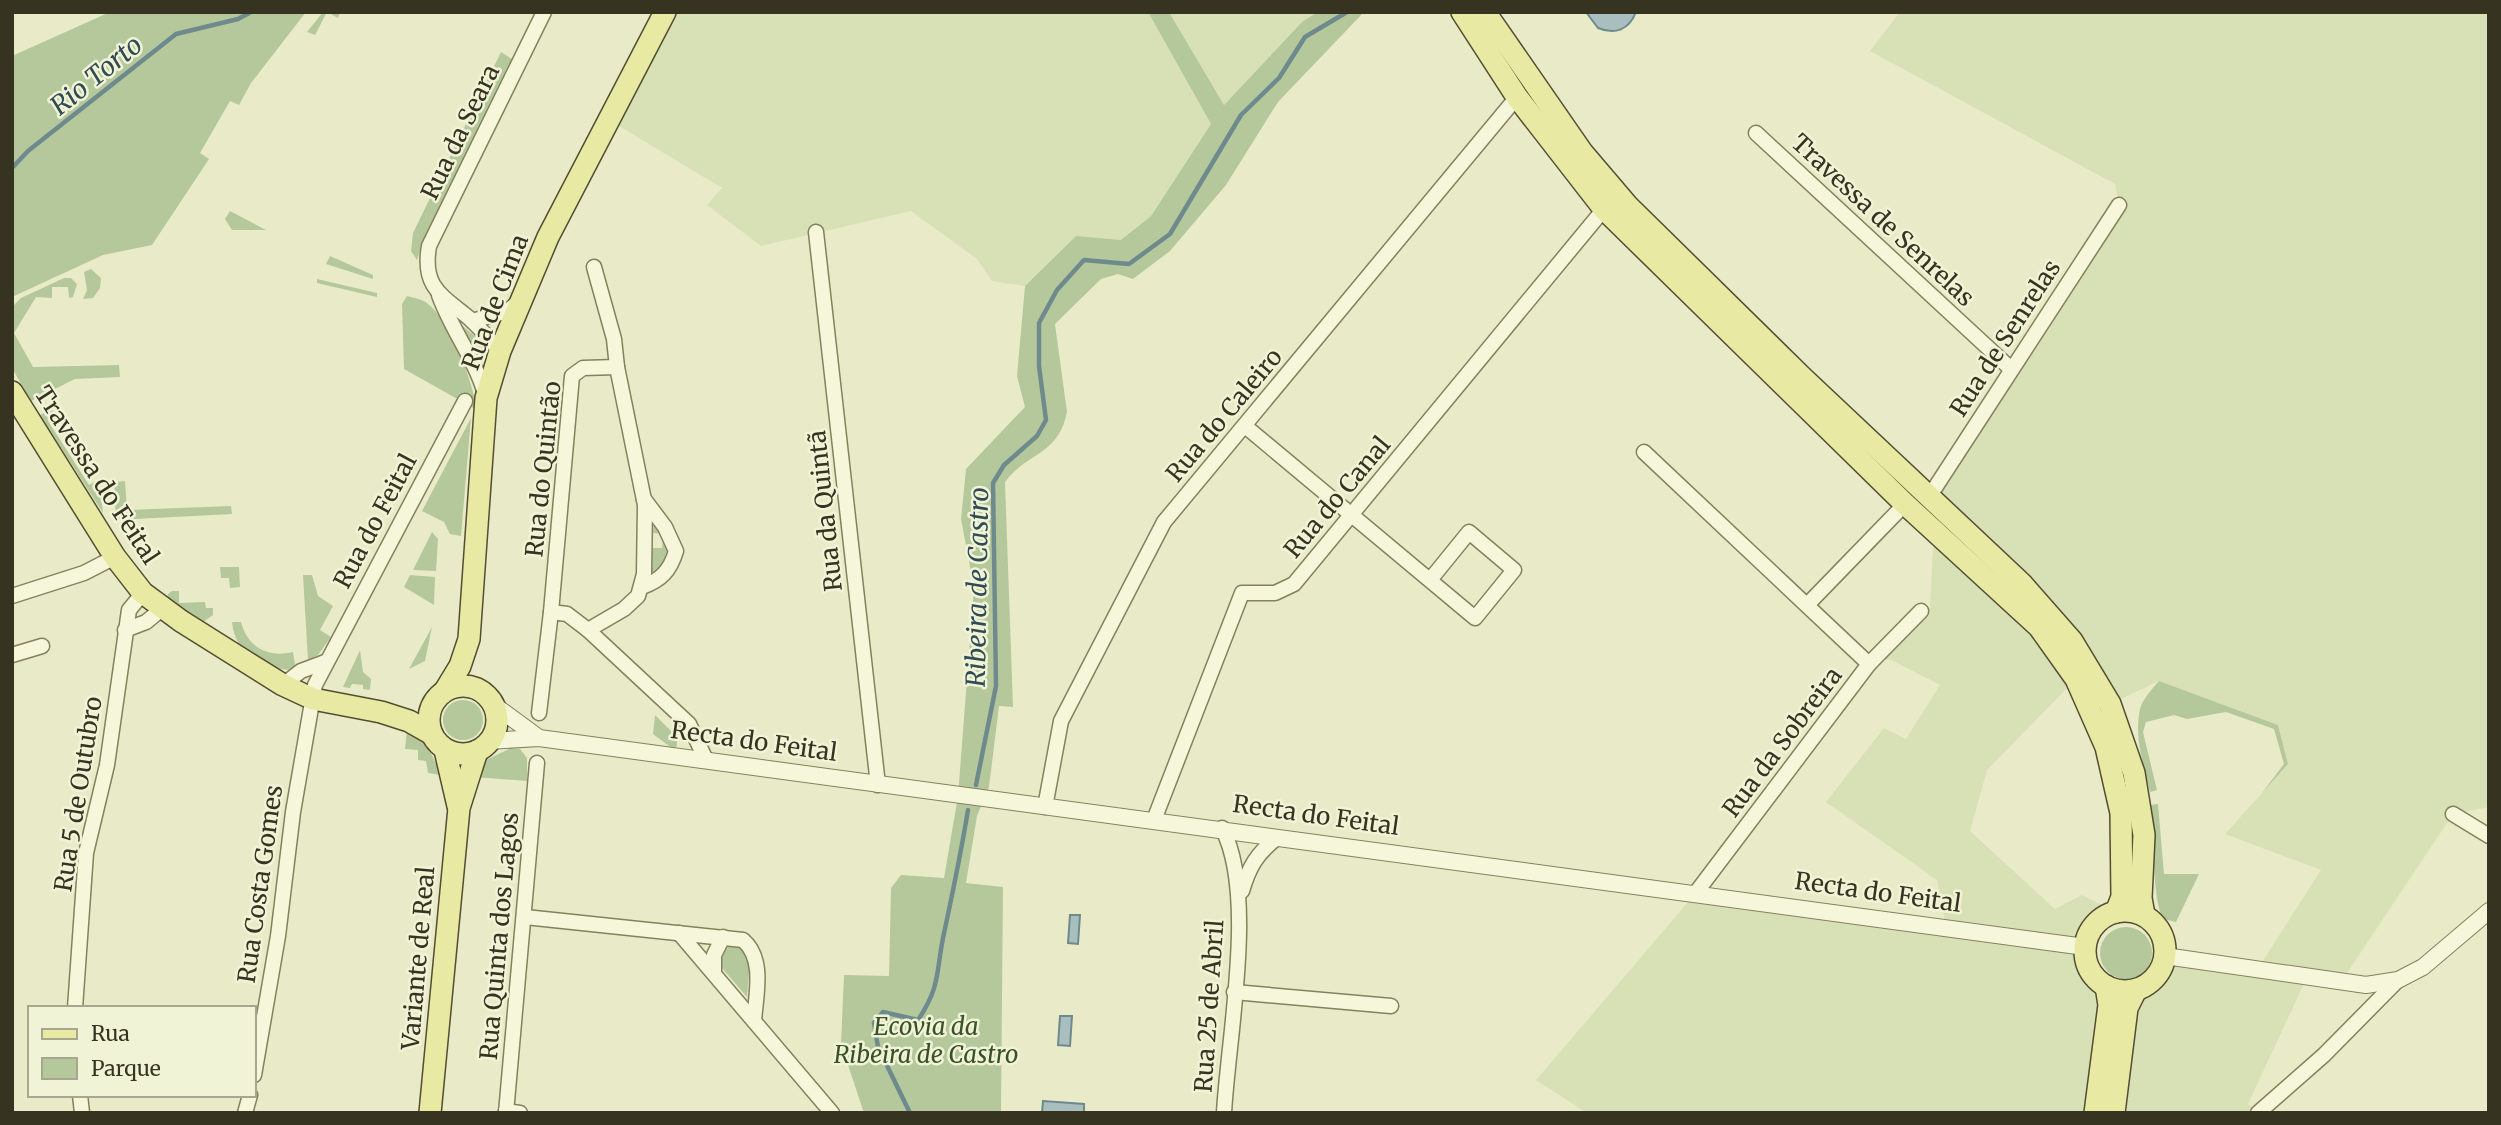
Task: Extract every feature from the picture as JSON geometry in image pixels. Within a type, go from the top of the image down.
[{"type":"main road","name":"Rua de Cima","points":[[440,695],[460,666],[468,639],[486,398],[500,351],[548,237],[665,12]]},
{"type":"main road","points":[[1462,12],[1517,96],[1604,209],[1905,504],[2039,627],[2076,679],[2106,747],[2121,813],[2122,897],[2116,912]]},
{"type":"main road","points":[[1485,12],[1581,152],[1628,206],[2022,584],[2072,640],[2110,704],[2134,773],[2139,800],[2144,835],[2141,898],[2144,915],[2161,932],[2165,956],[2156,977],[2136,990],[2127,1008],[2114,1113]]},
{"type":"main road","name":"Travessa do Feital","points":[[12,392],[115,557],[143,593],[283,685],[313,699]]},
{"type":"main road","name":"Rua de Cima","points":[[468,639],[475,666],[491,701]]},
{"type":"main road","name":"Recta do Feital","points":[[381,712],[469,686],[491,701]]},
{"type":"main road","points":[[438,742],[429,718],[440,695]]},
{"type":"main road","name":"Recta do Feital","points":[[313,699],[381,712],[410,721],[456,754],[483,746]]},
{"type":"main road","points":[[483,746],[498,726],[491,701]]},
{"type":"main road","name":"Variante de Real","points":[[438,742],[459,808]]},
{"type":"main road","name":"Variante de Real","points":[[430,1113],[459,808],[483,746]]},
{"type":"main road","points":[[2095,1113],[2109,1005],[2106,986],[2090,970],[2085,947],[2094,925],[2116,912],[2144,915]]},
{"type":"main road","points":[[2106,986],[2136,990]]},
{"type":"street","name":"Rua da Seara","points":[[438,294],[428,274],[429,246],[544,12]]},
{"type":"street","name":"Rua do Caleiro","points":[[1045,807],[1061,721],[1164,522],[1517,96]]},
{"type":"street","name":"Travessa de Senrelas","points":[[1756,133],[2011,369]]},
{"type":"street","name":"Rua de Senrelas","points":[[1929,497],[2119,205]]},
{"type":"street","name":"Rua do Canal","points":[[1154,820],[1242,593],[1275,593],[1294,584],[1604,209]]},
{"type":"street","name":"Rua da Quintã","points":[[816,232],[878,785]]},
{"type":"street","points":[[594,267],[614,339],[643,498],[642,587]]},
{"type":"street","points":[[438,294],[472,321],[500,351]]},
{"type":"street","points":[[438,294],[480,377],[486,398]]},
{"type":"street","points":[[472,321],[508,311],[519,301]]},
{"type":"street","name":"Rua do Quintão","points":[[539,713],[572,376],[583,368],[617,367]]},
{"type":"street","name":"Rua do Feital","points":[[313,699],[325,662],[465,401]]},
{"type":"street","points":[[1245,426],[1475,618],[1514,569],[1468,532],[1430,580]]},
{"type":"street","name":"Rua da Sobreira","points":[[1644,452],[1870,664],[1695,894]]},
{"type":"street","points":[[588,630],[624,610],[642,587],[656,582],[670,568],[676,551],[665,527],[643,498]]},
{"type":"street","points":[[1808,604],[1905,504]]},
{"type":"street","points":[[12,596],[84,573],[115,557]]},
{"type":"street","name":"Rua 5 de Outubro","points":[[75,1006],[86,853],[107,765],[129,610],[143,593]]},
{"type":"street","points":[[125,630],[146,622],[163,608]]},
{"type":"street","points":[[1870,664],[1921,611]]},
{"type":"street","points":[[551,612],[567,614],[588,630],[689,724],[700,741],[706,760]]},
{"type":"street","points":[[12,655],[42,646]]},
{"type":"street","points":[[283,685],[301,671],[325,662]]},
{"type":"street","name":"Rua Costa Gomes","points":[[256,1063],[278,936],[297,787],[313,699]]},
{"type":"street","name":"Recta do Feital","points":[[491,701],[539,738]]},
{"type":"street","name":"Recta do Feital","points":[[483,746],[539,738],[878,785],[1222,828],[1277,838],[2085,947]]},
{"type":"street","name":"Rua Quinta dos Lagos","points":[[511,1112],[537,763]]},
{"type":"street","points":[[2453,814],[2489,836]]},
{"type":"street","name":"Rua 25 de Abril","points":[[1222,828],[1234,857],[1239,902],[1224,1113]]},
{"type":"street","name":"Rua 25 de Abril","points":[[1239,902],[1248,869],[1261,850],[1277,838]]},
{"type":"street","points":[[2258,1113],[2324,1055],[2398,980],[2423,967],[2489,911]]},
{"type":"street","points":[[525,917],[744,940],[752,948],[757,962],[754,1021]]},
{"type":"street","points":[[679,933],[832,1113]]},
{"type":"street","points":[[714,971],[714,955],[723,937]]},
{"type":"street","points":[[2165,956],[2366,985],[2398,980]]},
{"type":"street","points":[[1234,992],[1391,1006]]},
{"type":"green space","points":[[110,12],[306,12],[251,83],[239,105],[230,101],[200,153],[209,159],[152,245],[103,255],[12,297],[12,56]]},
{"type":"green space","points":[[323,12],[327,12],[315,35],[307,32]]},
{"type":"green space","points":[[327,12],[340,12],[338,18]]},
{"type":"green space","points":[[665,12],[1148,12],[1211,124],[1151,216],[1121,241],[1076,236],[1025,286],[992,281],[977,259],[911,211],[761,246],[707,205],[722,188],[609,120]]},
{"type":"green space","name":"Ecovia da Ribeira de Castro","points":[[1148,12],[1169,12],[1224,105],[1303,21],[1318,12],[1364,12],[1278,102],[1226,185],[1170,251],[1133,279],[1118,274],[1101,279],[1055,324],[1067,412],[1057,437],[1005,482],[1013,707],[999,706],[989,787],[977,816],[966,883],[1003,887],[1001,1113],[864,1113],[841,1044],[844,975],[889,976],[891,888],[901,875],[944,878],[958,796],[974,588],[961,519],[966,469],[1025,407],[1017,376],[1025,286],[1076,236],[1121,240],[1151,216],[1211,124]]},
{"type":"green space","points":[[1169,12],[1318,12],[1303,21],[1224,105]]},
{"type":"green space","points":[[1900,12],[2489,12],[2489,807],[2453,814],[2341,982],[2307,977],[2248,1104],[2258,1113],[2114,1113],[2136,990],[2156,977],[2165,956],[2257,970],[2321,870],[2225,834],[2288,764],[2278,725],[2159,681],[2110,704],[1929,497],[2119,205],[2115,184],[1870,51]]},
{"type":"green space","points":[[501,52],[512,59],[423,242],[417,260],[411,251],[413,233]]},
{"type":"green space","points":[[230,211],[266,230],[232,230],[225,219]]},
{"type":"green space","points":[[330,256],[373,275],[373,279],[326,264]]},
{"type":"green space","points":[[91,269],[101,278],[100,288],[93,298],[83,299],[87,290],[84,272]]},
{"type":"green space","points":[[64,278],[71,278],[77,284],[73,297],[69,298],[68,287],[52,287],[52,298],[36,297],[14,333],[33,367],[119,365],[120,377],[75,379],[31,401],[12,368],[12,307],[21,298]]},
{"type":"green space","points":[[317,279],[377,293],[377,297],[317,283]]},
{"type":"green space","points":[[407,296],[426,302],[445,324],[466,368],[477,410],[404,369],[402,304]]},
{"type":"green space","points":[[452,317],[484,344],[480,361]]},
{"type":"green space","points":[[51,409],[57,415],[48,421],[89,485],[99,479],[103,513],[40,415]]},
{"type":"green space","points":[[471,418],[461,536],[450,534],[444,522],[422,511]]},
{"type":"green space","points":[[125,481],[127,510],[231,506],[232,514],[116,520],[114,482]]},
{"type":"green space","points":[[654,520],[664,534],[668,544],[670,561],[650,578],[652,548],[662,548],[663,534],[653,533]]},
{"type":"green space","points":[[1934,530],[2076,679],[1987,770],[1970,831],[2055,909],[2082,895],[2116,912],[2095,925],[2085,947],[2090,970],[2106,986],[2095,1113],[1587,1113],[1536,1080],[1695,894],[1946,927],[1937,880],[1826,802],[1884,728],[1906,739],[1940,685],[1889,659],[1869,664],[1921,611],[1930,608]]},
{"type":"green space","points":[[432,532],[438,539],[436,571],[413,570]]},
{"type":"green space","points":[[220,567],[239,567],[240,587],[230,588],[229,578],[221,578]]},
{"type":"green space","points":[[303,575],[312,575],[318,596],[333,606],[320,630],[331,637],[318,655],[308,660]]},
{"type":"green space","points":[[410,575],[435,577],[434,605],[404,587]]},
{"type":"green space","points":[[179,591],[179,603],[205,602],[206,608],[213,608],[213,615],[203,622],[167,601],[168,594]]},
{"type":"green space","points":[[232,622],[241,622],[244,631],[260,649],[275,654],[293,652],[296,670],[273,668],[253,659],[239,644]]},
{"type":"green space","points":[[432,627],[425,661],[409,669]]},
{"type":"green space","points":[[360,650],[363,672],[371,679],[370,690],[363,689],[363,685],[343,687]]},
{"type":"green space","points":[[2159,681],[2278,725],[2288,764],[2262,793],[2284,764],[2274,729],[2226,712],[2187,719],[2174,715],[2146,722],[2143,732],[2157,790],[2150,792],[2140,750],[2138,720],[2143,702]]},
{"type":"green space","points":[[463,700],[471,701],[477,706],[482,712],[482,728],[477,734],[471,739],[463,740],[455,739],[449,734],[444,728],[443,720],[444,712],[449,706],[455,701]]},
{"type":"green space","points":[[655,715],[677,737],[677,746],[673,749],[653,734]]},
{"type":"green space","points":[[407,729],[428,749],[440,775],[428,773],[426,761],[418,760],[418,750],[405,749]]},
{"type":"green space","points":[[509,749],[520,749],[527,758],[527,781],[475,777],[484,761]]},
{"type":"green space","points":[[2158,804],[2164,874],[2199,874],[2176,922],[2163,919],[2157,897],[2151,805]]},
{"type":"green space","points":[[2126,927],[2145,934],[2152,953],[2145,972],[2126,979],[2107,972],[2100,953],[2107,934]]},
{"type":"green space","points":[[730,944],[740,946],[750,960],[747,997],[722,968],[722,955]]},
{"type":"shaded area","points":[[1586,12],[1636,12],[1625,27],[1610,31],[1598,28]]},
{"type":"shaded area","points":[[1070,915],[1080,915],[1078,944],[1068,943]]},
{"type":"shaded area","points":[[1060,1016],[1072,1016],[1070,1046],[1058,1045]]},
{"type":"shaded area","points":[[1043,1101],[1084,1104],[1084,1113],[1042,1113]]},
{"type":"waterway","name":"Rio Torto","points":[[12,168],[28,151],[176,34],[238,19],[251,12]]},
{"type":"waterway","name":"Ribeira de Castro","points":[[976,785],[996,686],[993,483],[1004,465],[1037,436],[1046,420],[1039,366],[1039,323],[1057,290],[1084,260],[1129,264],[1170,234],[1241,115],[1279,78],[1305,37],[1347,12]]},
{"type":"waterway","name":"Ribeira de Castro","points":[[910,1113],[878,1047],[874,1023],[883,1012],[918,1020],[930,998],[936,980],[968,810]]}]
